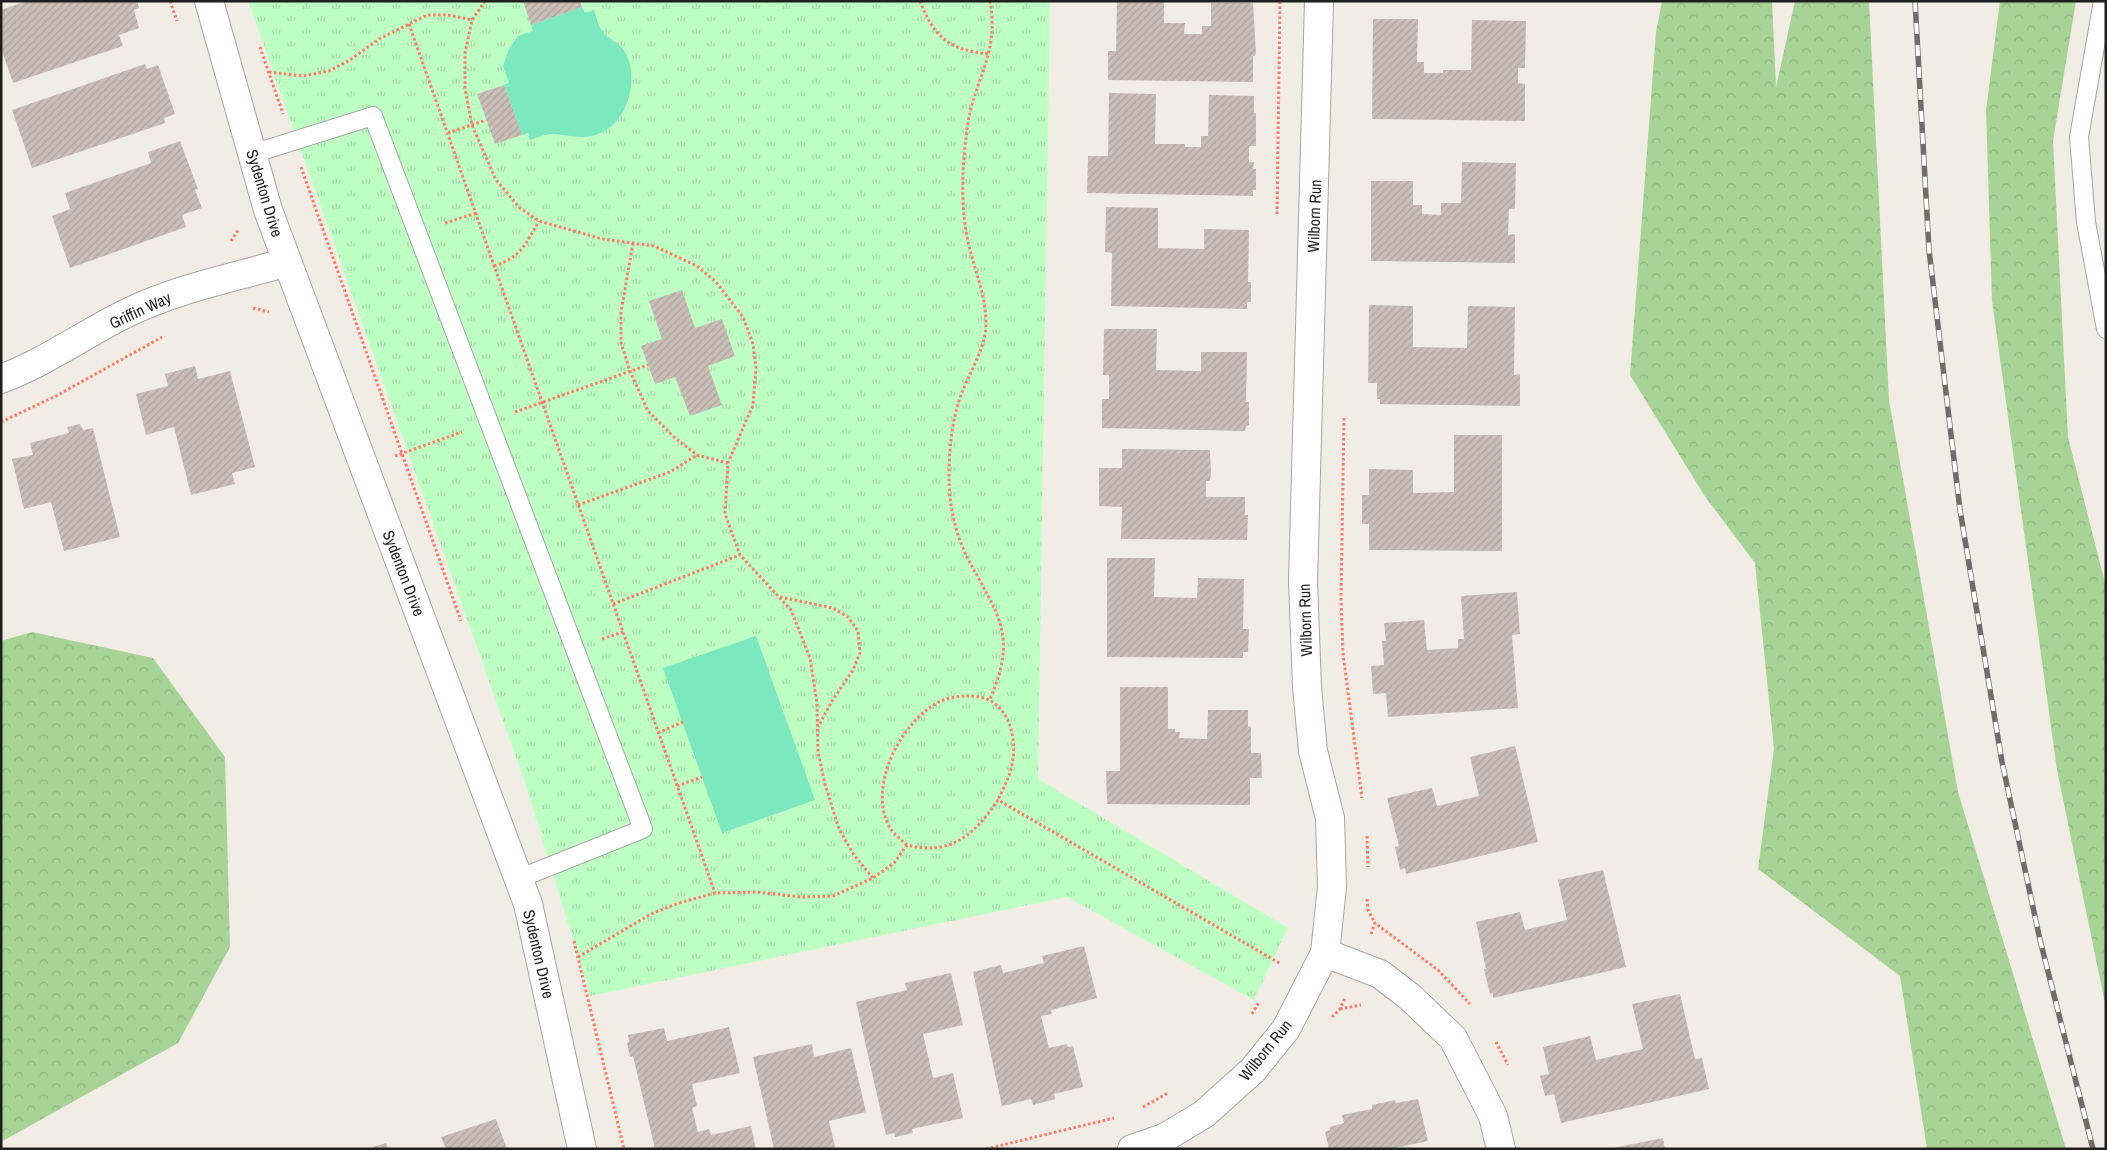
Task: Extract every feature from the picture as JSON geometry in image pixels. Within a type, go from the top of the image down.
[{"type":"street","name":"Sydenton Drive","points":[[210,1],[268,210],[528,904],[582,1149]]},
{"type":"street","name":"Wilborn Run","points":[[1132,1149],[1164,1138],[1204,1114],[1253,1070],[1286,1029],[1325,953],[1332,887],[1330,818],[1313,751],[1307,687],[1303,581],[1319,1]]},
{"type":"street","name":"Griffin Way","points":[[1,379],[30,368],[126,314],[184,289],[287,262]]},
{"type":"street","points":[[1325,953],[1380,974],[1410,997],[1453,1038],[1493,1116],[1501,1149]]},
{"type":"lane","points":[[2103,1],[2079,137],[2086,222],[2106,329]]},
{"type":"lane","points":[[252,154],[374,116],[643,829],[518,879]]},
{"type":"path","points":[[170,1],[180,29]]},
{"type":"path","points":[[485,1],[472,20],[465,53],[465,89],[472,125],[496,180],[520,208],[539,221],[569,232],[654,246],[697,266],[716,282],[742,317],[753,344],[756,368],[753,405],[728,463],[725,514],[740,555],[791,610],[810,658],[817,703],[818,752],[839,829],[854,855],[873,878]]},
{"type":"path","points":[[920,1],[927,19],[940,36],[952,46],[968,53],[990,54]]},
{"type":"path","points":[[990,1],[993,33],[990,54],[967,127],[963,205],[969,245],[981,284],[986,324],[981,347],[959,400],[950,439],[949,481],[954,521],[967,558],[989,594],[1001,622],[1004,647],[1000,678],[990,699]]},
{"type":"path","points":[[1276,219],[1280,1]]},
{"type":"path","points":[[269,72],[303,76],[329,72],[350,60],[379,39],[427,15],[448,15],[472,20]]},
{"type":"path","points":[[409,24],[715,894]]},
{"type":"path","points":[[448,133],[486,120]]},
{"type":"path","points":[[494,266],[511,260],[523,250],[539,221]]},
{"type":"path","points":[[633,243],[621,312],[621,343],[630,371],[648,411],[697,455],[728,463]]},
{"type":"path","points":[[261,270],[268,297],[269,312]]},
{"type":"path","points":[[244,309],[253,308],[269,312],[276,319]]},
{"type":"path","points":[[1,422],[56,396],[170,332]]},
{"type":"path","points":[[364,467],[542,402],[648,366]]},
{"type":"path","points":[[1344,410],[1341,599],[1343,654],[1363,806]]},
{"type":"path","points":[[578,505],[670,472],[697,455]]},
{"type":"path","points":[[613,604],[740,555]]},
{"type":"path","points":[[778,596],[833,608],[848,617],[858,632],[860,653],[853,670],[832,700],[818,728]]},
{"type":"path","points":[[972,696],[990,699],[1009,721],[1013,735],[1013,756],[1010,773],[998,800],[986,817],[968,836],[940,848],[922,849],[907,845],[894,834],[887,821],[882,793],[886,768],[900,740],[922,714],[939,702],[972,696]]},
{"type":"path","points":[[658,733],[683,722]]},
{"type":"path","points":[[677,786],[702,777]]},
{"type":"path","points":[[998,800],[1281,964]]},
{"type":"path","points":[[1366,833],[1368,868]]},
{"type":"path","points":[[578,957],[651,914],[679,903],[715,894],[757,892],[802,897],[833,896],[873,878],[894,863],[907,845]]},
{"type":"path","points":[[1367,895],[1368,910],[1375,924],[1438,970],[1475,1009]]},
{"type":"path","points":[[1328,1022],[1340,1009],[1375,924]]},
{"type":"path","points":[[1277,972],[1284,955]]},
{"type":"path","points":[[1248,1020],[1264,995]]},
{"type":"path","points":[[1340,1009],[1358,1005],[1367,1007]]},
{"type":"path","points":[[1491,1034],[1509,1067]]},
{"type":"path","points":[[1134,1111],[1173,1090]]},
{"type":"path","points":[[986,1149],[1116,1118]]},
{"type":"green space","points":[[248,1],[1050,1],[1038,779],[1288,928],[1254,1000],[1067,897],[590,996],[526,786]]},
{"type":"green space","points":[[1662,1],[1772,1],[1776,87],[1795,1],[1869,1],[1889,400],[1958,792],[2066,1149],[1927,1149],[1900,976],[1758,869],[1774,749],[1755,563],[1704,495],[1630,375],[1656,32]]},
{"type":"green space","points":[[2000,1],[2076,1],[2053,141],[2068,437],[2106,587],[2106,1008],[2057,770],[1992,301],[1986,110]]},
{"type":"green space","points":[[582,7],[585,13],[594,10],[602,31],[625,52],[630,64],[631,77],[631,90],[627,103],[613,124],[603,132],[586,137],[549,134],[530,140],[528,133],[522,135],[504,85],[509,83],[503,66],[509,49],[518,36],[533,31],[531,25]]},
{"type":"green space","points":[[32,632],[153,658],[225,757],[230,947],[178,1043],[1,1142],[1,641]]},
{"type":"green space","points":[[756,636],[815,800],[722,833],[663,668]]},
{"type":"building","points":[[27,1],[137,1],[139,8],[134,10],[139,28],[119,35],[123,46],[13,83],[1,48],[1,10]]},
{"type":"building","points":[[523,1],[580,1],[582,7],[531,25]]},
{"type":"building","points":[[1117,1],[1164,1],[1164,23],[1185,23],[1184,34],[1202,34],[1202,26],[1211,26],[1211,3],[1253,3],[1256,53],[1253,56],[1253,82],[1108,80],[1108,51],[1116,51]]},
{"type":"building","points":[[1373,19],[1418,19],[1417,62],[1424,62],[1424,73],[1443,73],[1443,70],[1471,70],[1472,20],[1526,21],[1525,68],[1518,68],[1518,83],[1525,84],[1525,121],[1372,119]]},
{"type":"building","points":[[145,64],[147,69],[158,65],[175,114],[164,118],[165,123],[32,168],[12,110]]},
{"type":"building","points":[[504,85],[522,135],[495,144],[477,94]]},
{"type":"building","points":[[1109,93],[1156,94],[1155,144],[1185,144],[1185,147],[1201,147],[1201,136],[1208,136],[1209,95],[1254,96],[1256,146],[1250,146],[1249,148],[1249,162],[1254,162],[1253,169],[1256,169],[1256,190],[1253,190],[1253,196],[1087,193],[1088,156],[1108,156]]},
{"type":"building","points":[[180,141],[198,189],[195,190],[202,208],[182,215],[186,227],[70,268],[52,216],[70,209],[65,193],[151,163],[148,152]]},
{"type":"building","points":[[1462,162],[1516,163],[1515,209],[1509,209],[1508,235],[1515,234],[1515,263],[1371,261],[1371,181],[1413,181],[1413,205],[1422,205],[1422,214],[1441,215],[1441,203],[1461,203]]},
{"type":"building","points":[[1106,207],[1158,208],[1158,248],[1204,249],[1204,229],[1249,230],[1248,282],[1251,282],[1251,302],[1247,302],[1247,309],[1111,306],[1112,253],[1105,252]]},
{"type":"building","points":[[682,290],[695,328],[722,319],[735,356],[708,366],[722,405],[690,416],[675,377],[655,384],[641,346],[662,339],[649,301]]},
{"type":"building","points":[[1369,305],[1413,306],[1413,347],[1467,348],[1468,306],[1515,307],[1514,375],[1520,374],[1520,406],[1380,404],[1380,399],[1377,399],[1377,383],[1368,383]]},
{"type":"building","points":[[1104,329],[1157,329],[1156,370],[1201,371],[1201,352],[1247,352],[1246,402],[1249,402],[1249,425],[1246,426],[1245,431],[1102,428],[1102,399],[1109,399],[1109,375],[1103,375]]},
{"type":"building","points":[[195,366],[198,379],[230,371],[255,467],[232,473],[235,484],[191,495],[174,427],[146,435],[136,394],[168,386],[165,374]]},
{"type":"building","points":[[80,424],[83,430],[93,428],[120,537],[64,551],[51,502],[24,509],[12,459],[33,455],[30,443],[69,433],[67,427]]},
{"type":"building","points":[[1454,435],[1502,435],[1502,551],[1369,550],[1369,524],[1362,524],[1362,495],[1369,495],[1369,469],[1413,470],[1413,493],[1454,492]]},
{"type":"building","points":[[1122,449],[1210,450],[1211,474],[1210,481],[1206,481],[1206,497],[1245,497],[1245,515],[1248,515],[1247,540],[1121,539],[1122,507],[1099,506],[1099,468],[1122,468]]},
{"type":"building","points":[[1107,558],[1155,558],[1154,597],[1197,598],[1198,578],[1244,579],[1243,629],[1249,629],[1248,652],[1243,652],[1243,658],[1107,657]]},
{"type":"building","points":[[1517,592],[1520,634],[1512,635],[1518,708],[1388,717],[1386,693],[1373,694],[1371,666],[1384,665],[1382,641],[1386,641],[1384,623],[1424,620],[1427,650],[1458,648],[1458,639],[1464,639],[1461,596]]},
{"type":"building","points":[[1120,687],[1168,687],[1168,729],[1175,729],[1175,732],[1180,732],[1179,738],[1207,739],[1208,710],[1248,710],[1248,726],[1251,727],[1251,753],[1261,753],[1262,778],[1250,778],[1250,805],[1107,804],[1106,771],[1120,771]]},
{"type":"building","points":[[1515,746],[1538,842],[1406,874],[1405,868],[1400,870],[1395,847],[1399,846],[1387,798],[1432,788],[1437,806],[1479,796],[1470,757]]},
{"type":"building","points":[[1603,870],[1626,967],[1493,998],[1493,993],[1490,994],[1484,969],[1486,969],[1476,922],[1520,912],[1525,930],[1567,920],[1558,880]]},
{"type":"building","points":[[1084,946],[1097,998],[1051,1010],[1052,1014],[1041,1016],[1049,1048],[1067,1044],[1068,1047],[1073,1046],[1083,1087],[1054,1094],[1055,1099],[1033,1105],[1031,1099],[1002,1106],[973,972],[1001,965],[1003,973],[1044,963],[1042,956]]},
{"type":"building","points":[[951,973],[963,1025],[923,1034],[933,1078],[953,1073],[963,1118],[912,1129],[913,1133],[895,1137],[894,1133],[886,1135],[856,1002],[907,990],[905,983]]},
{"type":"building","points":[[1680,994],[1695,1059],[1702,1058],[1709,1089],[1561,1123],[1554,1094],[1545,1096],[1540,1076],[1549,1074],[1543,1047],[1590,1036],[1596,1060],[1643,1049],[1632,1004]]},
{"type":"building","points":[[729,1027],[740,1073],[692,1084],[697,1106],[692,1108],[698,1132],[709,1129],[711,1135],[751,1126],[756,1149],[655,1149],[633,1056],[630,1057],[627,1043],[629,1042],[628,1035],[664,1028],[667,1041]]},
{"type":"building","points":[[812,1044],[814,1057],[851,1048],[866,1112],[829,1121],[835,1147],[829,1149],[774,1149],[753,1057]]},
{"type":"building","points":[[1418,1099],[1428,1141],[1391,1149],[1329,1149],[1325,1132],[1330,1130],[1330,1127],[1344,1123],[1342,1115],[1372,1109],[1372,1105],[1395,1100],[1396,1103]]},
{"type":"building","points":[[496,1119],[507,1149],[446,1149],[441,1137]]},
{"type":"building","points":[[1663,1138],[1665,1149],[1613,1149],[1613,1148]]},
{"type":"building","points":[[386,1143],[388,1149],[370,1149],[370,1148]]},
{"type":"railway","points":[[1915,1],[1929,250],[1960,510],[2002,762],[2040,940],[2093,1149]]}]
